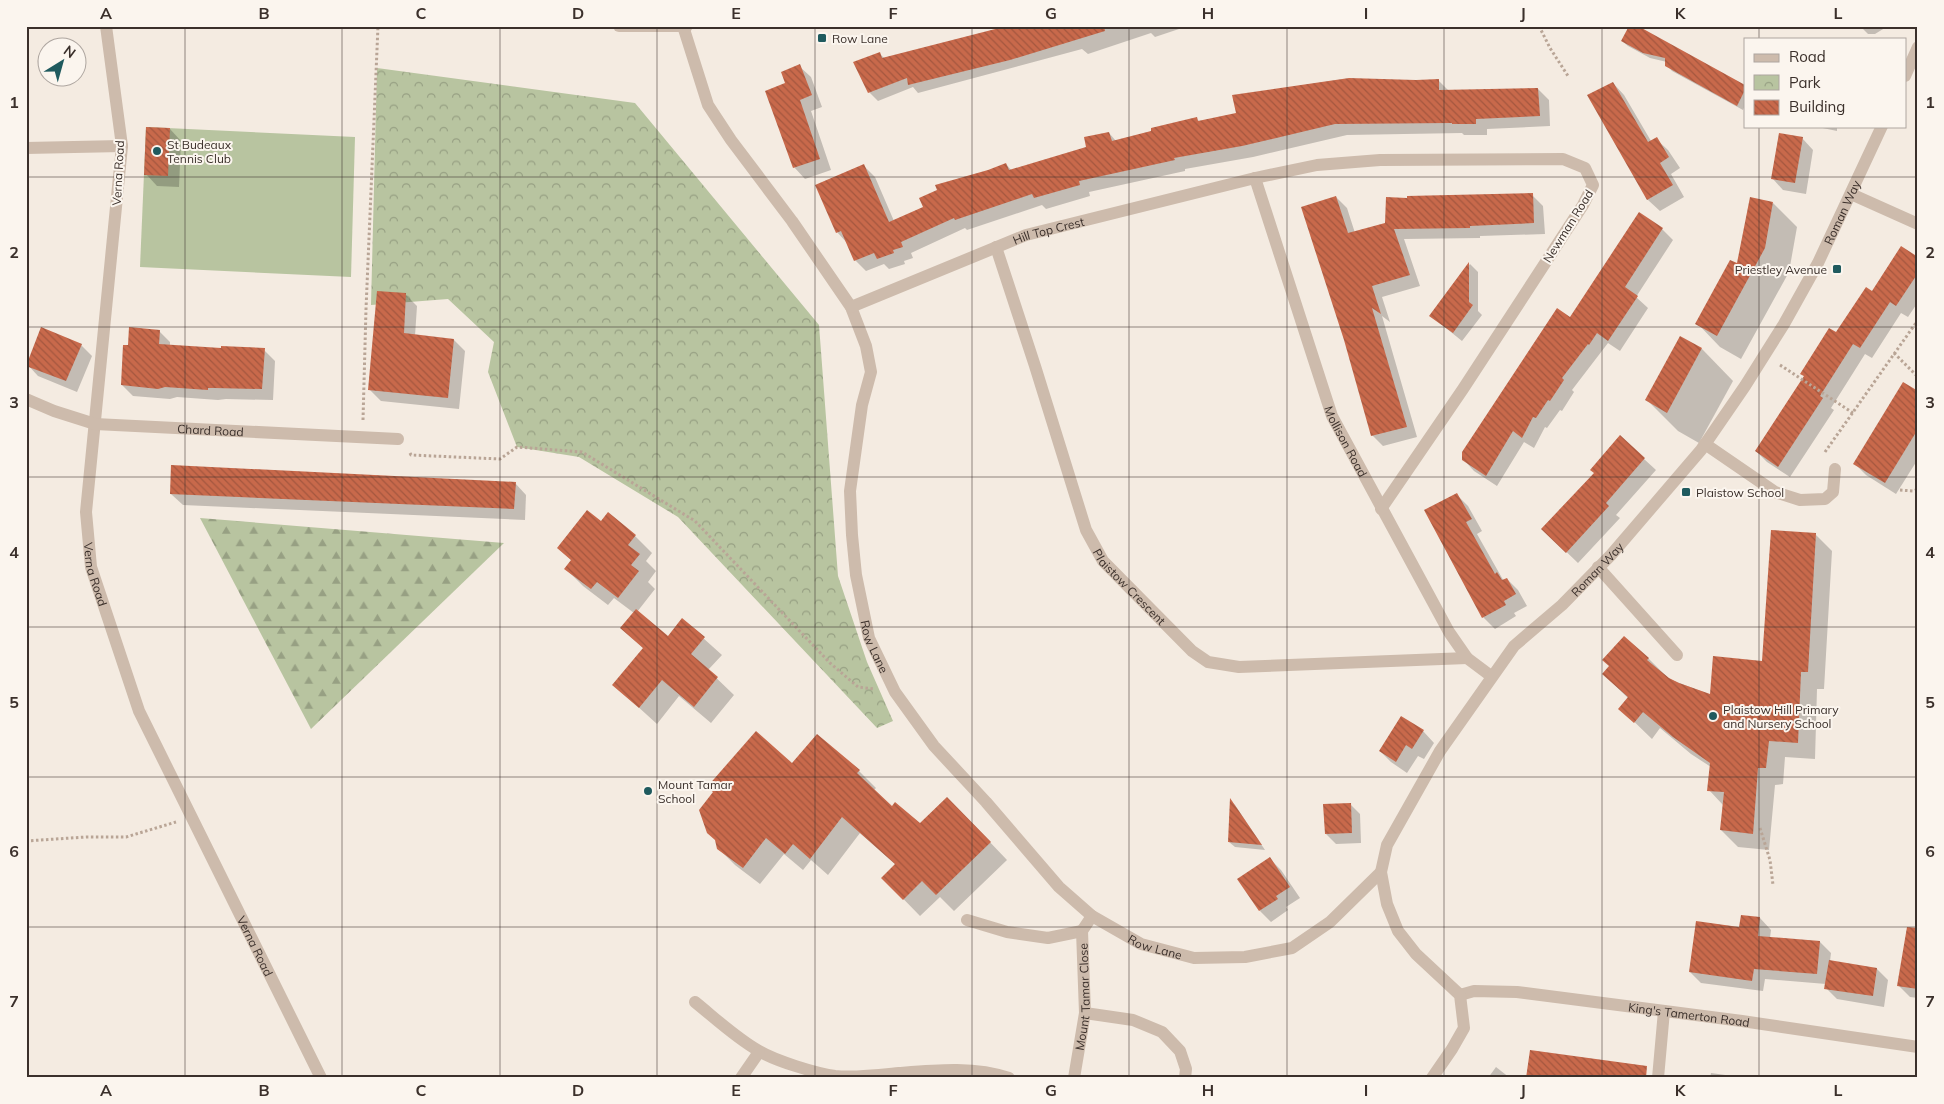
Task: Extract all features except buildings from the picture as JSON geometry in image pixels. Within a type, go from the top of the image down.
[{"type":"street","name":"Verna Road","points":[[106,26],[122,146],[86,512],[91,567],[139,711],[321,1078]]},
{"type":"street","points":[[619,26],[685,26]]},
{"type":"street","name":"Row Lane","points":[[685,26],[708,105],[731,140],[792,221],[851,308],[866,346],[870,372],[854,455],[850,490],[856,575],[870,638],[895,692],[934,746],[986,802],[1059,887],[1092,916],[1141,944],[1194,958],[1245,956],[1292,948],[1330,922],[1381,872]]},
{"type":"street","points":[[1906,74],[1917,51]]},
{"type":"street","name":"Roman Way","points":[[1460,995],[1416,954],[1398,931],[1387,904],[1381,872],[1387,845],[1440,751],[1514,646],[1562,605],[1598,567],[1705,444],[1745,386],[1818,263],[1881,128]]},
{"type":"street","points":[[26,148],[122,146]]},
{"type":"street","name":"Newman Road","points":[[1255,178],[1317,165],[1380,160],[1563,159],[1585,168],[1593,185],[1474,372],[1381,509]]},
{"type":"street","name":"Hill Top Crest","points":[[851,308],[1026,235],[1255,178]]},
{"type":"street","name":"Mollison Road","points":[[1255,178],[1332,416],[1449,632],[1467,658],[1492,676]]},
{"type":"street","points":[[1851,194],[1918,224]]},
{"type":"street","name":"Plaistow Crescent","points":[[996,247],[1036,366],[1086,530],[1103,561],[1192,651],[1208,662],[1239,667],[1467,658]]},
{"type":"street","name":"Chard Road","points":[[26,399],[54,411],[95,424],[398,439]]},
{"type":"street","points":[[1705,444],[1775,492],[1800,500],[1825,499],[1834,492],[1835,469]]},
{"type":"street","points":[[1598,567],[1677,655]]},
{"type":"street","name":"Mount Tamar Close","points":[[1074,1078],[1085,1013],[1082,930],[1092,916]]},
{"type":"street","points":[[967,920],[1007,932],[1048,938],[1082,930]]},
{"type":"street","name":"King's Tamerton Road","points":[[1460,995],[1474,991],[1517,992],[1664,1011],[1918,1048]]},
{"type":"street","points":[[1432,1078],[1464,1028],[1460,995]]},
{"type":"street","points":[[696,1002],[727,1029],[759,1052],[796,1066],[835,1076],[880,1075],[941,1070],[996,1073],[1009,1078]]},
{"type":"street","points":[[1658,1078],[1664,1011]]},
{"type":"street","points":[[1085,1013],[1134,1020],[1162,1032],[1180,1051],[1186,1069],[1185,1078]]},
{"type":"street","points":[[742,1078],[759,1052]]},
{"type":"path","points":[[361,437],[364,418],[366,309],[378,26]]},
{"type":"path","points":[[1539,26],[1550,48],[1568,76]]},
{"type":"path","points":[[1835,469],[1821,459],[1918,320]]},
{"type":"path","points":[[1894,353],[1918,377]]},
{"type":"path","points":[[1765,355],[1853,413]]},
{"type":"path","points":[[398,439],[411,455],[500,459],[517,447],[582,452],[695,522],[830,663],[858,687],[895,692]]},
{"type":"path","points":[[1900,490],[1913,491],[1918,489]]},
{"type":"path","points":[[26,841],[86,837],[126,837],[173,824],[191,815]]},
{"type":"path","points":[[1760,828],[1770,860],[1773,885]]},
{"type":"green space","points":[[377,68],[635,103],[819,325],[838,576],[867,662],[893,721],[877,728],[678,517],[579,457],[517,447],[488,372],[494,342],[448,299],[371,305]]},
{"type":"green space","points":[[146,127],[355,137],[351,277],[140,267]]},
{"type":"green space","points":[[200,518],[504,543],[311,729]]},
{"type":"place","name":"Row Lane","points":[[822,38]]},
{"type":"place","name":"St Budeaux Tennis Club","points":[[157,151]]},
{"type":"place","name":"Priestley Avenue","points":[[1837,269]]},
{"type":"place","name":"Plaistow School","points":[[1686,492]]},
{"type":"place","name":"Plaistow Hill Primary and Nursery School","points":[[1713,716]]},
{"type":"place","name":"Mount Tamar School","points":[[648,791]]}]
